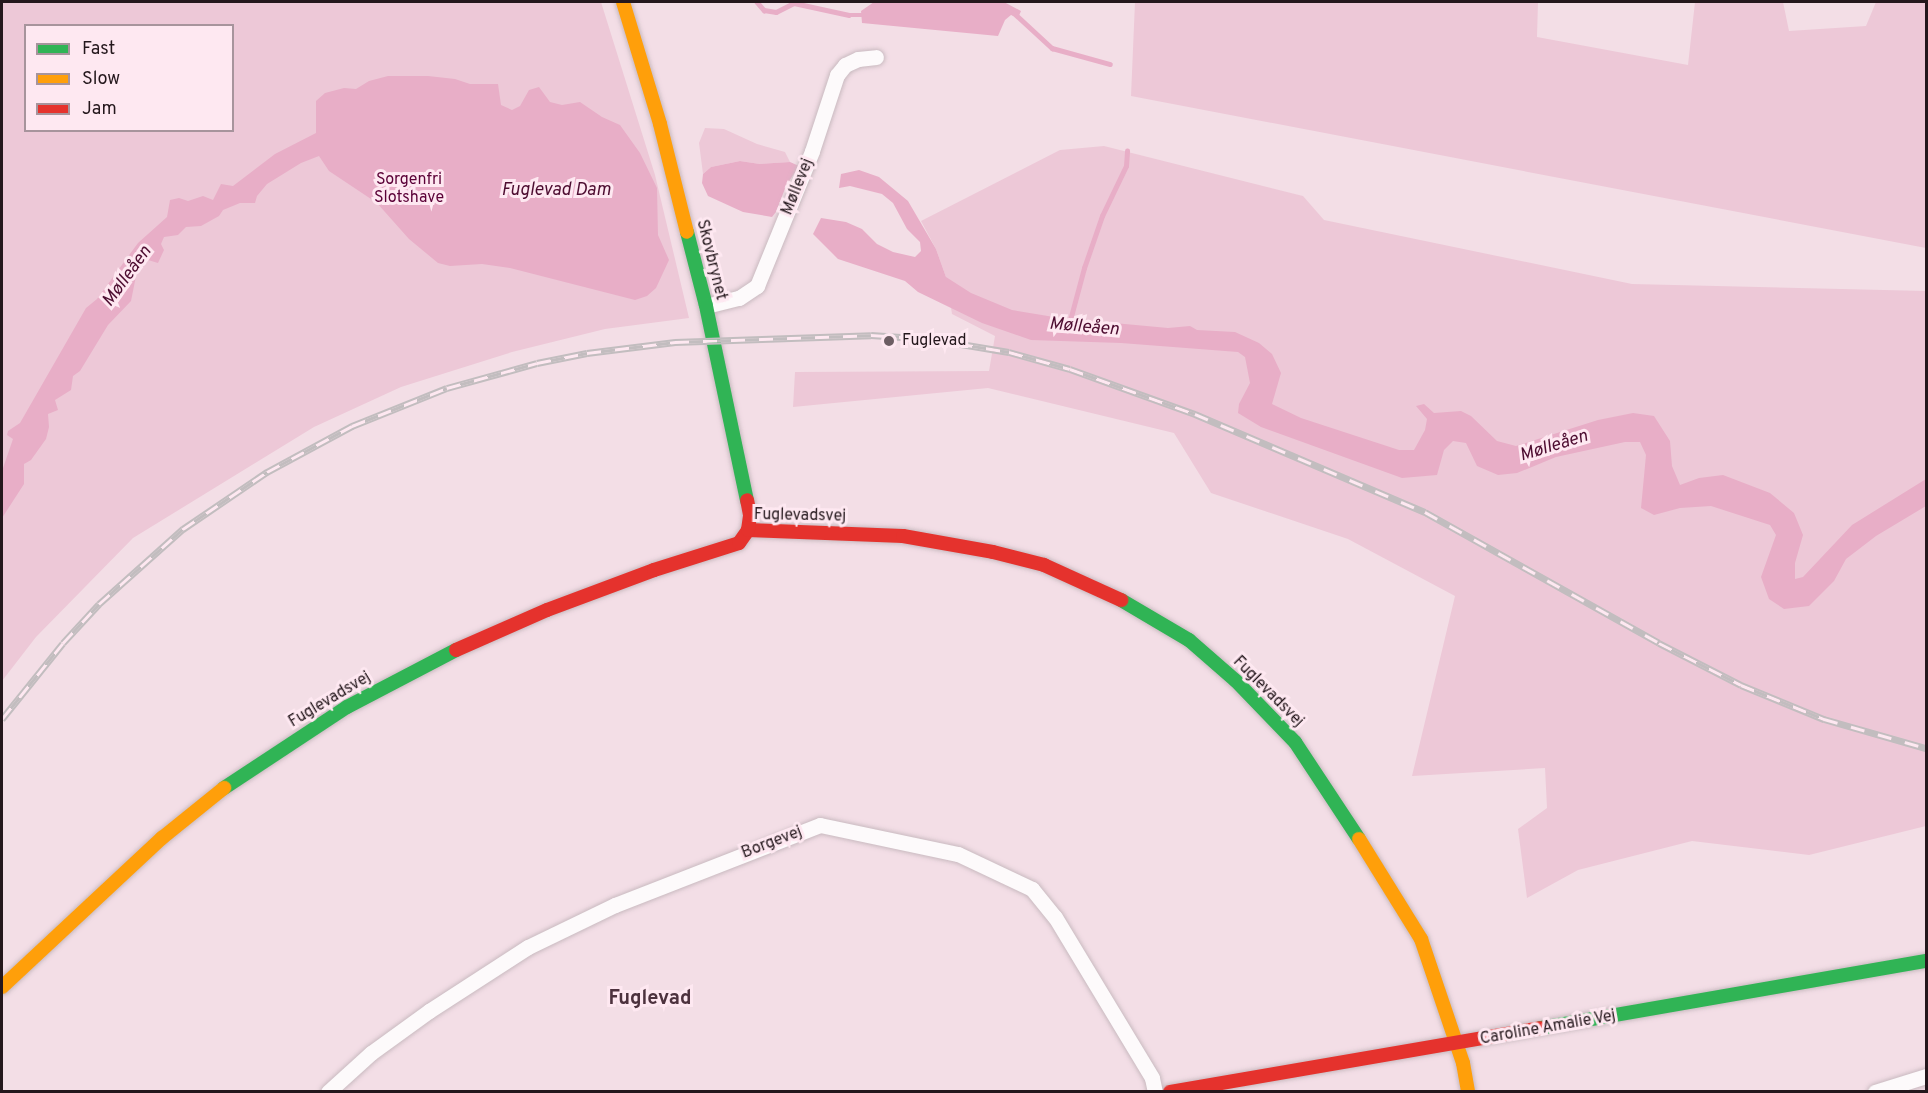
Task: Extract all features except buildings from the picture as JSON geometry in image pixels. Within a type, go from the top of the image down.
[{"type":"street","name":"Skovbrynet","points":[[623,2],[660,124],[706,306],[750,515],[748,530]]},
{"type":"street","name":"Møllevej","points":[[706,306],[739,298],[757,286],[812,152],[837,75],[845,65],[876,57]]},
{"type":"street","name":"Fuglevadsvej","points":[[2,987],[209,799],[347,706],[444,655],[547,610],[654,570],[728,548],[739,543],[748,530],[903,536],[993,552],[1044,566],[1089,584],[1141,610],[1189,640],[1236,681],[1289,735],[1307,758],[1421,939],[1464,1063],[1468,1092]]},
{"type":"street","name":"Borgevej","points":[[328,1092],[371,1053],[419,1018],[528,947],[615,905],[820,825],[958,854],[1032,890],[1055,917],[1152,1078],[1155,1092]]},
{"type":"street","name":"Caroline Amalie Vej","points":[[1175,1091],[1926,961]]},
{"type":"street","points":[[1875,1092],[1926,1076]]},
{"type":"green space","name":"Sorgenfri Slotshave","points":[[2,2],[601,2],[655,175],[689,318],[605,329],[512,352],[401,387],[314,427],[133,538],[36,637],[2,681]]},
{"type":"green space","points":[[1135,2],[1538,2],[1537,37],[1688,65],[1695,2],[1783,2],[1789,31],[1866,26],[1876,2],[1926,2],[1926,248],[1131,96]]},
{"type":"green space","points":[[705,128],[724,129],[757,144],[785,152],[790,162],[760,164],[740,161],[711,167],[703,174],[699,143]]},
{"type":"green space","points":[[1104,146],[1303,196],[1324,220],[1632,284],[1926,291],[1926,826],[1809,855],[1692,841],[1578,870],[1527,898],[1518,829],[1547,808],[1545,768],[1412,776],[1455,596],[1348,539],[1211,493],[1174,433],[988,388],[793,407],[795,372],[989,371],[995,336],[952,314],[946,277],[936,249],[921,221],[1060,150]]},
{"type":"water","points":[[874,2],[1004,2],[1021,11],[1018,18],[1011,15],[1005,20],[998,36],[862,23],[861,11]]},
{"type":"water","name":"Fuglevad Dam","points":[[388,76],[428,76],[455,79],[470,84],[498,84],[501,105],[512,110],[520,106],[529,90],[539,87],[550,102],[562,105],[580,102],[602,117],[620,125],[640,153],[657,188],[658,235],[669,260],[656,288],[647,296],[635,300],[510,268],[482,264],[450,266],[438,263],[409,239],[377,203],[329,171],[319,156],[301,163],[267,184],[257,196],[255,203],[240,203],[223,210],[219,216],[201,226],[186,227],[178,235],[164,237],[161,244],[164,250],[158,263],[148,260],[143,263],[136,276],[131,301],[108,325],[80,371],[73,376],[71,390],[55,400],[58,410],[48,414],[49,427],[46,439],[31,460],[24,464],[24,484],[2,518],[2,471],[13,439],[7,435],[8,431],[20,423],[86,308],[97,299],[138,243],[167,217],[170,200],[179,198],[188,201],[203,196],[213,200],[221,184],[233,186],[275,154],[316,133],[316,101],[325,93],[344,88],[356,89],[369,81]]},
{"type":"water","points":[[740,161],[760,164],[790,162],[799,166],[786,186],[772,217],[743,212],[708,196],[702,183],[703,174],[711,167]]},
{"type":"water","name":"Mølleåen","points":[[859,170],[879,177],[908,201],[936,249],[946,277],[971,293],[1012,310],[1060,318],[1168,328],[1190,326],[1197,330],[1235,332],[1259,343],[1272,354],[1281,373],[1272,404],[1301,418],[1399,450],[1414,450],[1425,430],[1427,419],[1416,406],[1424,404],[1434,413],[1461,411],[1471,416],[1497,441],[1516,446],[1598,420],[1633,413],[1654,416],[1670,441],[1672,466],[1680,485],[1699,478],[1723,475],[1770,493],[1794,513],[1803,535],[1795,563],[1795,579],[1803,577],[1852,525],[1926,479],[1926,506],[1876,536],[1846,559],[1834,581],[1809,606],[1784,609],[1769,599],[1761,577],[1776,535],[1770,525],[1711,506],[1680,508],[1654,515],[1641,508],[1646,455],[1640,442],[1625,442],[1556,457],[1517,473],[1498,475],[1477,466],[1466,443],[1453,441],[1444,450],[1437,475],[1402,478],[1261,427],[1238,413],[1239,404],[1250,383],[1245,357],[1238,352],[1121,343],[1031,340],[982,323],[918,292],[905,281],[838,259],[813,234],[821,218],[846,222],[862,229],[877,244],[893,252],[915,257],[921,251],[920,242],[907,229],[893,203],[882,194],[850,186],[839,188],[841,174]]},
{"type":"waterway","points":[[757,2],[764,10],[776,12],[794,3],[849,15],[866,15]]},
{"type":"waterway","points":[[1014,13],[1052,48],[1110,64]]},
{"type":"waterway","name":"Mølleåen","points":[[1069,324],[1084,268],[1102,216],[1126,166],[1127,151]]},
{"type":"railway","points":[[2,719],[63,643],[99,604],[183,529],[267,472],[352,426],[447,388],[537,363],[587,353],[675,342],[871,335],[931,339],[1009,352],[1070,369],[1195,414],[1425,512],[1659,643],[1741,685],[1824,719],[1926,748]]},
{"type":"traffic: fast","points":[[687,232],[706,306],[747,500]]},
{"type":"traffic: fast","points":[[1121,600],[1189,640],[1236,681],[1295,742],[1359,839]]},
{"type":"traffic: fast","points":[[224,788],[347,707],[456,650]]},
{"type":"traffic: fast","points":[[1541,1028],[1926,961]]},
{"type":"traffic: slow","points":[[623,2],[660,124],[687,232]]},
{"type":"traffic: slow","points":[[2,987],[162,838],[224,788]]},
{"type":"traffic: slow","points":[[1359,839],[1421,939],[1463,1063],[1468,1092]]},
{"type":"traffic: jam","points":[[456,650],[547,610],[654,570],[739,543],[748,530],[750,515],[747,500]]},
{"type":"traffic: jam","points":[[748,530],[903,536],[993,552],[1044,565],[1121,600]]},
{"type":"traffic: jam","points":[[1170,1092],[1541,1028]]},
{"type":"place","name":"Fuglevad","points":[[889,341]]},
{"type":"district","name":"Fuglevad","points":[[650,999]]}]
